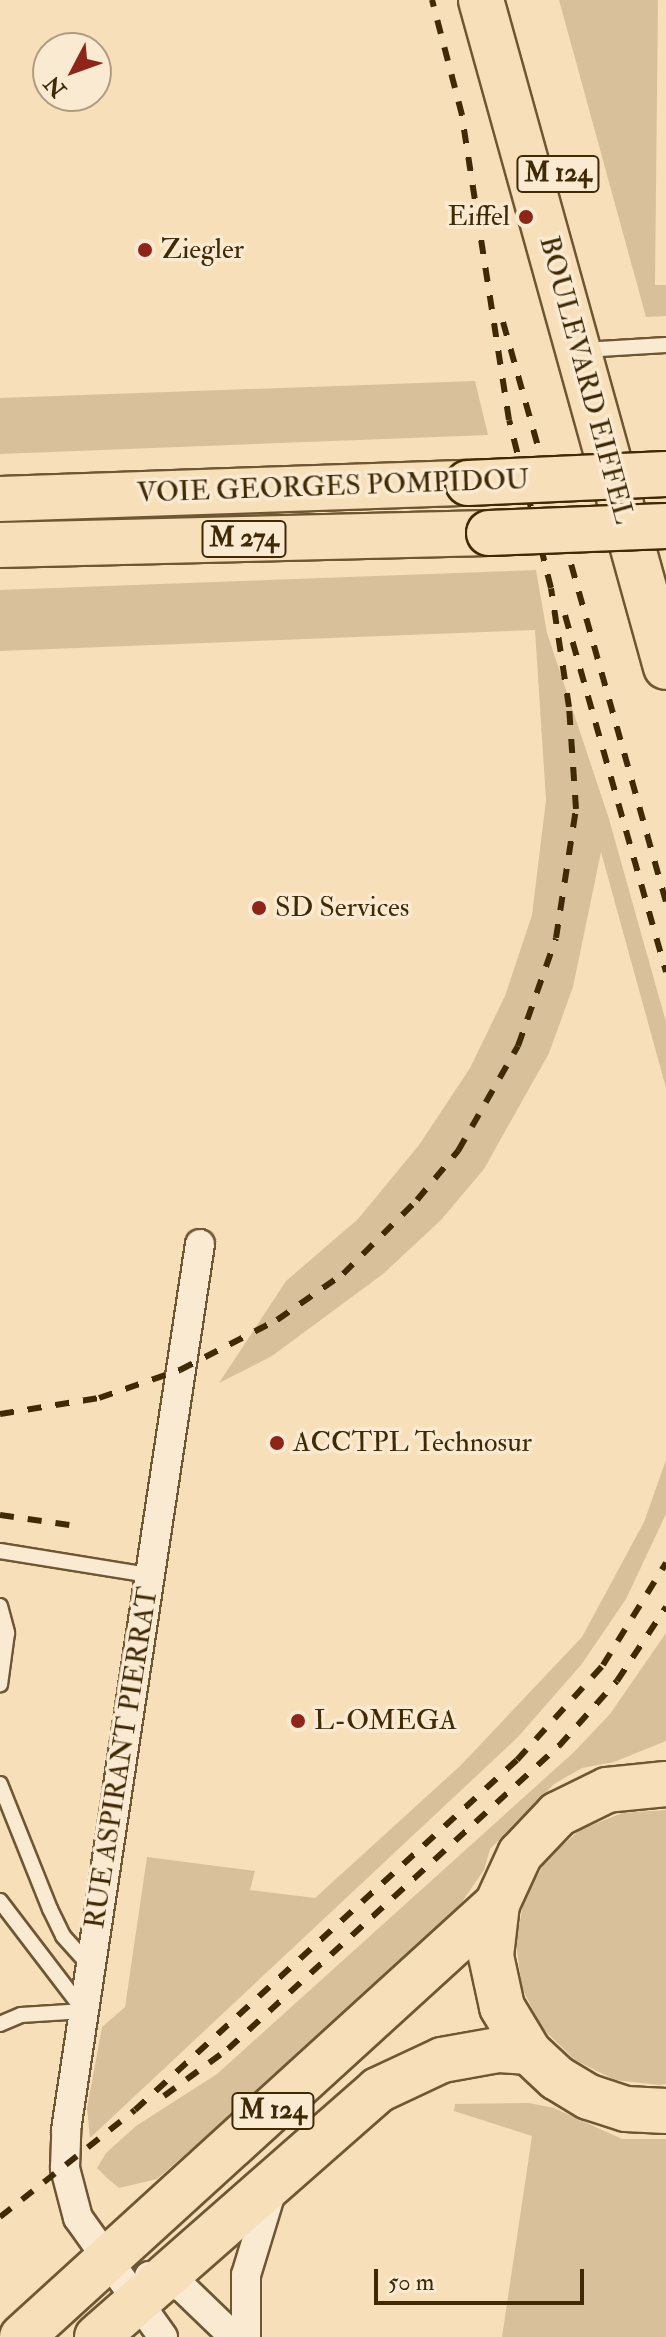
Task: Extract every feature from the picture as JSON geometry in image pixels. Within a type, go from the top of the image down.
[{"type":"main road","name":"BOULEVARD EIFFEL","points":[[481,0],[592,349]]},
{"type":"main road","name":"BOULEVARD EIFFEL","points":[[509,0],[666,667]]},
{"type":"main road","name":"M 124","points":[[592,349],[666,562]]},
{"type":"main road","name":"VOIE GEORGES POMPIDOU","points":[[0,499],[666,474]]},
{"type":"main road","name":"VOIE GEORGES POMPIDOU","points":[[0,545],[666,526]]},
{"type":"main road","points":[[665,1782],[607,1790],[558,1814],[520,1854],[497,1904],[494,1969],[502,2007],[529,2052],[557,2078],[589,2097],[626,2109],[666,2111]]},
{"type":"main road","name":"M 124","points":[[22,2337],[109,2263],[497,1904]]},
{"type":"main road","name":"M 124","points":[[97,2337],[354,2107],[418,2068],[466,2054],[529,2052]]},
{"type":"street","name":"RUE ASPIRANT PIERRAT","points":[[109,2263],[78,2218],[65,2168],[84,2011],[200,1244]]},
{"type":"street","points":[[246,2337],[246,2275],[277,2175]]},
{"type":"street","points":[[109,2263],[151,2291],[202,2302],[234,2337]]},
{"type":"street","points":[[151,2291],[163,2337]]},
{"type":"lane","points":[[592,349],[666,345]]},
{"type":"lane","points":[[0,1551],[149,1575]]},
{"type":"lane","points":[[0,1606],[7,1633],[0,1685]]},
{"type":"lane","points":[[0,1784],[63,1936],[91,1966]]},
{"type":"lane","points":[[0,1901],[84,2011]]},
{"type":"lane","points":[[0,2024],[21,2015],[84,2011]]},
{"type":"shaded area","points":[[559,0],[658,0],[655,285],[666,285],[666,316],[646,317]]},
{"type":"shaded area","points":[[475,381],[488,435],[0,454],[0,398]]},
{"type":"shaded area","points":[[536,570],[547,633],[609,819],[666,1022],[666,1088],[601,852],[573,987],[549,1053],[484,1169],[441,1220],[383,1274],[272,1356],[219,1383],[286,1281],[358,1219],[419,1145],[470,1068],[505,996],[532,915],[546,800],[535,630],[0,651],[0,590]]},
{"type":"shaded area","points":[[666,1460],[666,1514],[626,1599],[581,1665],[517,1738],[90,2138],[87,2108],[102,2027],[125,2007],[147,1857],[255,1871],[250,1890],[315,1898],[460,1766],[582,1637],[644,1522]]},
{"type":"shaded area","points":[[666,1633],[666,1741],[614,1762],[582,1768],[554,1784],[490,1849],[484,1870],[453,1915],[343,2017],[157,2179],[119,2188],[97,2168],[106,2153],[136,2126],[217,2074],[574,1752],[610,1714]]},
{"type":"shaded area","points":[[666,1810],[666,2084],[660,2085],[615,2080],[575,2060],[542,2028],[522,1988],[516,1943],[524,1899],[546,1860],[580,1830],[622,1813]]},
{"type":"shaded area","points":[[529,2103],[554,2108],[622,2139],[666,2139],[666,2337],[502,2337],[532,2136],[454,2111],[455,2104]]},
{"type":"railway","points":[[0,1414],[99,1398],[180,1370],[277,1320],[343,1274],[417,1200],[458,1151],[518,1046],[556,938],[576,809],[569,707],[551,588],[509,420],[462,115],[432,0]]},
{"type":"railway","points":[[503,322],[666,902]]},
{"type":"railway","points":[[565,615],[666,972]]},
{"type":"railway","points":[[0,1515],[83,1527]]},
{"type":"railway","points":[[0,2217],[135,2110],[517,1760],[603,1665],[666,1563]]},
{"type":"railway","points":[[164,2096],[228,2049],[559,1746],[617,1681],[666,1607]]},
{"type":"place","name":"Eiffel","points":[[526,217]]},
{"type":"place","name":"Ziegler","points":[[145,250]]},
{"type":"place","name":"SD Services","points":[[259,908]]},
{"type":"place","name":"ACCTPL Technosur","points":[[277,1443]]},
{"type":"place","name":"L-OMEGA","points":[[298,1721]]}]
